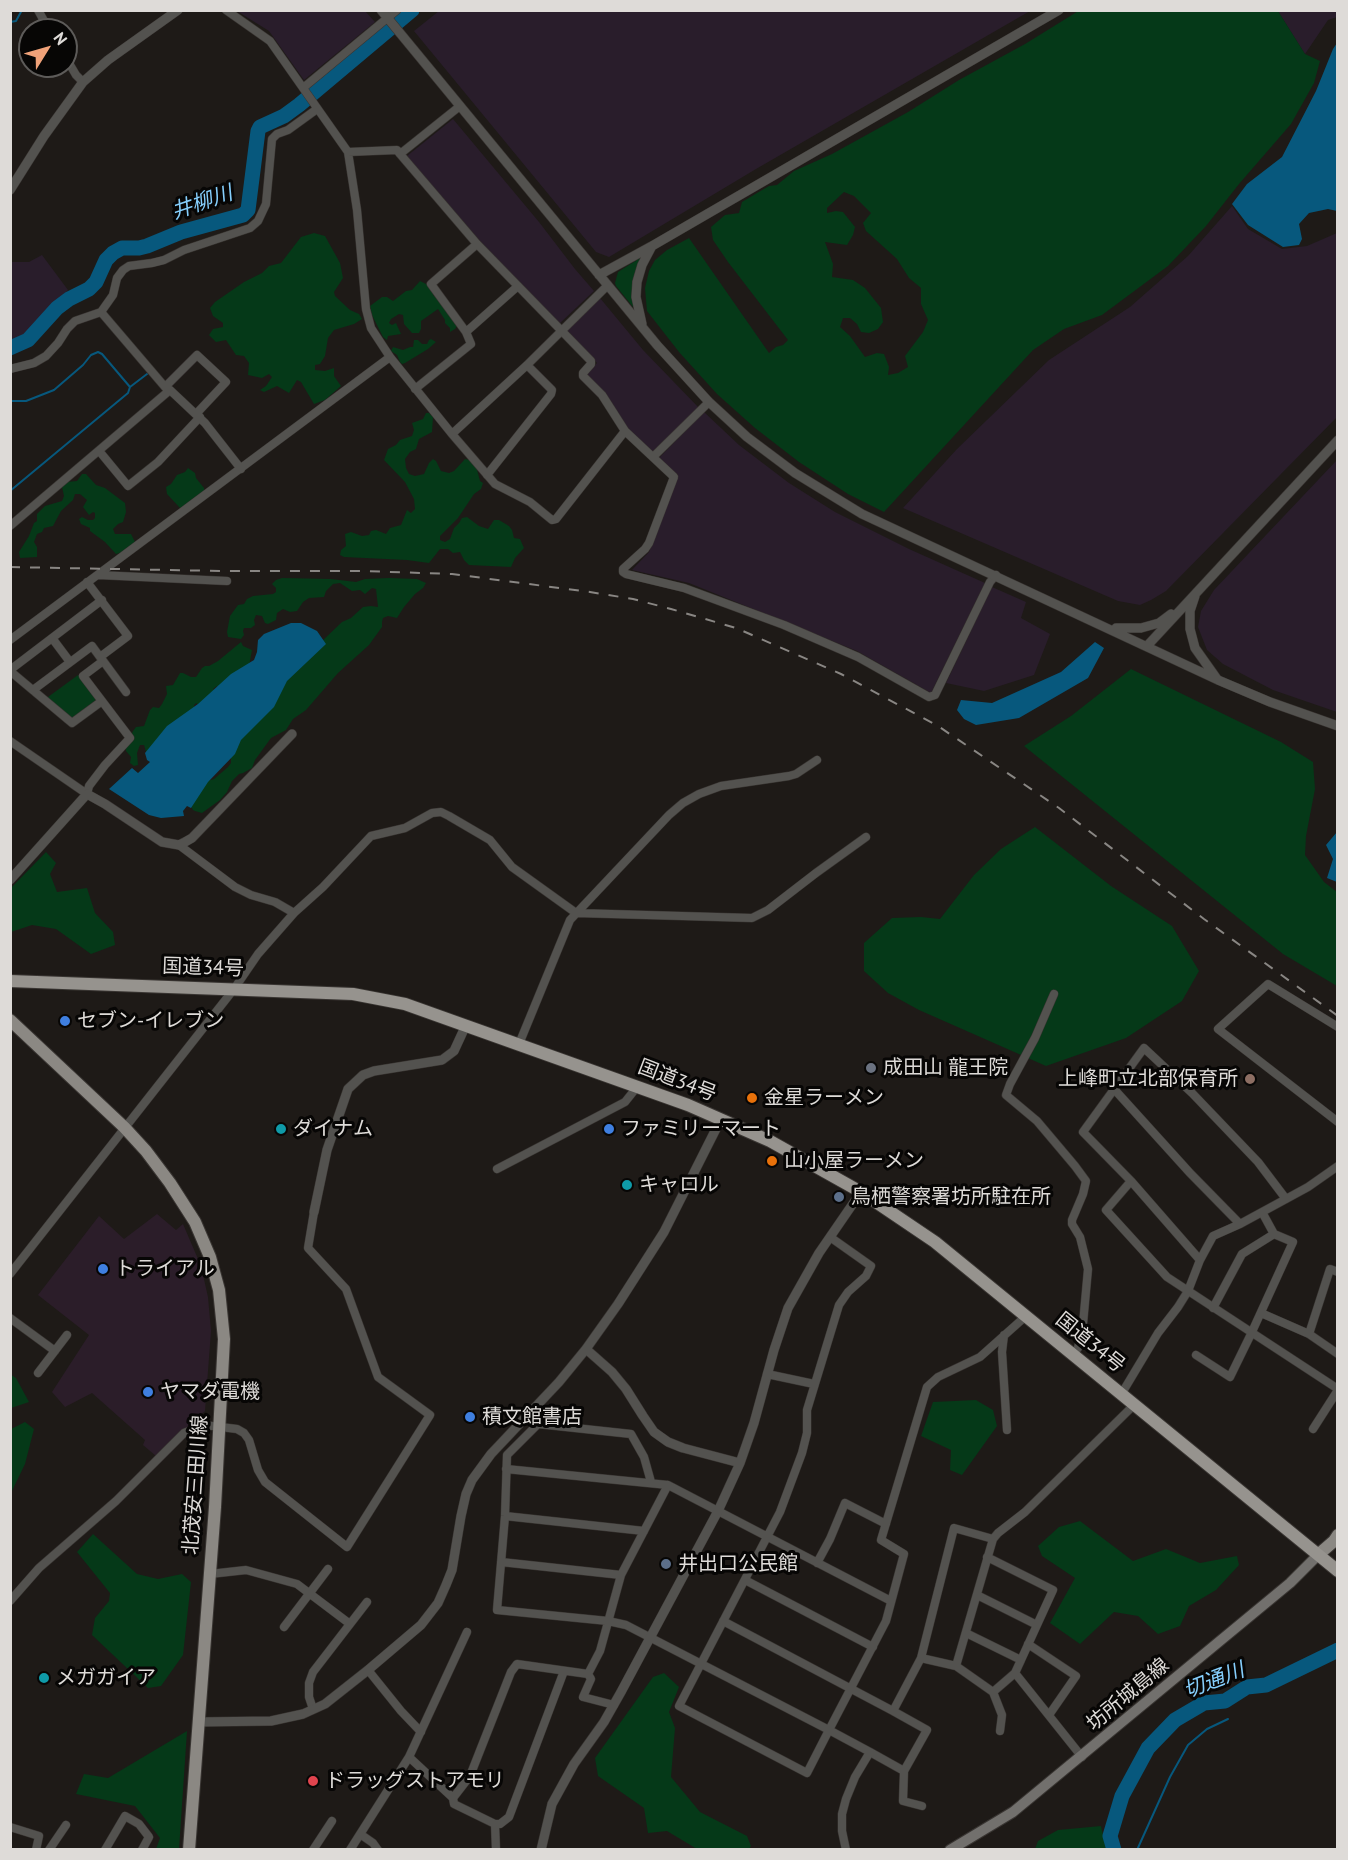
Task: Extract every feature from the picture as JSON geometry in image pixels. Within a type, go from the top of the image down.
[{"type":"highway","name":"国道34号","points":[[10,981],[353,994],[405,1004],[721,1119],[770,1141],[861,1192],[935,1242],[1338,1571]]},
{"type":"main road","name":"北茂安三田川線","points":[[10,1020],[124,1127],[146,1151],[195,1222],[210,1257],[219,1290],[224,1339],[210,1574],[189,1850]]},
{"type":"main road","points":[[1319,1554],[1338,1535]]},
{"type":"main road","name":"坊所城島線","points":[[950,1850],[1013,1812],[1082,1757],[1290,1582],[1319,1554]]},
{"type":"street","points":[[10,190],[44,136],[83,82],[108,60],[178,10]]},
{"type":"street","points":[[226,10],[270,41],[348,152],[357,210],[366,309],[371,328],[415,389],[495,484],[530,502],[552,520],[556,519],[625,431]]},
{"type":"street","points":[[381,10],[599,275],[709,402],[747,437],[795,473],[862,514],[996,574],[1218,680],[1270,702],[1338,726]]},
{"type":"street","points":[[303,88],[397,10]]},
{"type":"street","points":[[599,275],[1059,10]]},
{"type":"street","points":[[78,77],[83,82]]},
{"type":"street","points":[[10,369],[34,363],[46,356],[58,343],[66,329],[75,321],[101,312],[113,296],[117,278],[129,266],[164,260],[184,250],[250,228],[258,221],[266,204],[272,139],[277,134],[288,130],[315,106]]},
{"type":"street","points":[[400,154],[460,106]]},
{"type":"street","points":[[348,152],[397,150],[477,244],[591,361],[582,376],[602,395],[625,431],[674,477],[649,543],[623,569],[623,572],[684,588],[784,625],[858,657],[929,697],[935,695],[996,574]]},
{"type":"street","points":[[415,389],[471,344],[431,284],[477,244]]},
{"type":"street","points":[[642,325],[636,297],[637,282],[642,265],[652,246]]},
{"type":"street","points":[[452,434],[527,365],[608,285]]},
{"type":"street","points":[[465,332],[518,286]]},
{"type":"street","points":[[101,312],[168,388],[198,416],[241,469]]},
{"type":"street","points":[[10,526],[100,452],[168,388],[197,356],[226,382],[158,462],[128,486],[100,452]]},
{"type":"street","points":[[10,640],[390,357]]},
{"type":"street","points":[[487,475],[551,394],[552,390],[527,365]]},
{"type":"street","points":[[653,458],[709,402]]},
{"type":"street","points":[[1148,646],[1338,440]]},
{"type":"street","points":[[98,575],[227,580]]},
{"type":"street","points":[[10,880],[87,794],[89,786],[99,772],[130,738],[83,676],[128,636],[87,582]]},
{"type":"street","points":[[1196,594],[1190,611],[1190,629],[1195,648],[1218,680]]},
{"type":"street","points":[[102,600],[10,670],[72,723],[102,701]]},
{"type":"street","points":[[1105,626],[1122,629],[1142,628],[1159,623],[1186,604]]},
{"type":"street","points":[[52,638],[70,662]]},
{"type":"street","points":[[33,690],[92,646],[126,692]]},
{"type":"street","points":[[179,845],[192,838],[292,734]]},
{"type":"street","points":[[10,741],[162,842],[179,845],[235,887],[251,895],[275,902],[294,913]]},
{"type":"street","points":[[519,1044],[566,927],[576,913],[669,815],[682,803],[699,794],[721,786],[796,774],[817,760]]},
{"type":"street","points":[[10,1274],[234,989],[258,954],[294,913],[371,836],[405,828],[432,813],[441,812],[490,840],[512,867],[576,913],[752,918],[768,910],[866,837]]},
{"type":"street","points":[[1338,1027],[1268,984],[1218,1029],[1338,1122]]},
{"type":"street","points":[[1054,994],[1006,1095],[1037,1121],[1086,1181],[1072,1220],[1080,1238],[1088,1269],[1083,1324],[1078,1348],[1073,1354]]},
{"type":"street","points":[[10,1601],[39,1568],[116,1501],[184,1433],[204,1425],[237,1429],[244,1433],[249,1440],[258,1470],[265,1482],[347,1547],[430,1415],[378,1377],[346,1289],[308,1248],[327,1150],[348,1089],[363,1075],[374,1071],[442,1060],[454,1051],[466,1025]]},
{"type":"street","points":[[1200,1260],[1131,1181],[1083,1132],[1144,1048],[1192,1093],[1258,1162],[1286,1199]]},
{"type":"street","points":[[498,1169],[625,1102],[637,1087]]},
{"type":"street","points":[[1114,1089],[1240,1224]]},
{"type":"street","points":[[198,1722],[271,1721],[303,1714],[325,1704],[421,1624],[438,1603],[452,1570],[466,1494],[480,1467],[559,1382],[618,1304],[664,1232],[721,1119]]},
{"type":"street","points":[[1122,1393],[1158,1333],[1188,1290],[1213,1236],[1308,1187],[1338,1166]]},
{"type":"street","points":[[1131,1181],[1106,1210],[1167,1277],[1338,1390],[1313,1429]]},
{"type":"street","points":[[541,1850],[552,1804],[574,1764],[614,1705],[718,1511],[740,1463],[788,1308],[830,1237],[861,1192]]},
{"type":"street","points":[[1196,1355],[1230,1377],[1261,1313],[1293,1242],[1274,1234],[1262,1212]]},
{"type":"street","points":[[1213,1308],[1242,1254],[1274,1234]]},
{"type":"street","points":[[830,1237],[871,1266],[866,1276],[848,1292],[839,1305],[807,1410],[807,1433],[802,1453],[784,1503],[679,1706],[807,1773],[886,1621],[904,1554],[881,1540],[927,1387],[938,1377],[980,1357],[1026,1316]]},
{"type":"street","points":[[1309,1334],[1330,1269],[1338,1272]]},
{"type":"street","points":[[1261,1313],[1309,1334],[1338,1354]]},
{"type":"street","points":[[10,1317],[55,1351]]},
{"type":"street","points":[[38,1373],[67,1335]]},
{"type":"street","points":[[1004,1335],[1002,1352],[1007,1430]]},
{"type":"street","points":[[586,1349],[612,1372],[626,1389],[654,1432],[668,1442],[683,1448],[740,1463]]},
{"type":"street","points":[[767,1374],[814,1383]]},
{"type":"street","points":[[956,1666],[993,1539],[1025,1512],[1135,1404]]},
{"type":"street","points":[[651,1482],[644,1457],[631,1434],[538,1424],[507,1455],[505,1516],[497,1610],[608,1621],[626,1625],[651,1636],[904,1771]]},
{"type":"street","points":[[506,1469],[668,1485],[891,1601]]},
{"type":"street","points":[[588,1674],[600,1652],[621,1575],[668,1485]]},
{"type":"street","points":[[817,1563],[845,1503],[886,1524]]},
{"type":"street","points":[[505,1516],[644,1531]]},
{"type":"street","points":[[893,1711],[921,1658],[954,1528],[993,1539]]},
{"type":"street","points":[[987,1557],[1053,1590],[1015,1673],[993,1692]]},
{"type":"street","points":[[501,1563],[621,1575]]},
{"type":"street","points":[[284,1627],[328,1569]]},
{"type":"street","points":[[210,1574],[246,1570],[297,1584],[350,1624]]},
{"type":"street","points":[[745,1580],[873,1647]]},
{"type":"street","points":[[977,1595],[1037,1625]]},
{"type":"street","points":[[313,1709],[309,1696],[309,1683],[313,1672],[367,1602]]},
{"type":"street","points":[[723,1621],[927,1730],[904,1771],[903,1801],[922,1806]]},
{"type":"street","points":[[350,1850],[409,1757],[467,1632]]},
{"type":"street","points":[[966,1633],[1021,1660]]},
{"type":"street","points":[[1028,1644],[1076,1676],[1049,1715]]},
{"type":"street","points":[[921,1658],[956,1666],[993,1692],[1002,1716],[1000,1731]]},
{"type":"street","points":[[453,1798],[470,1776],[511,1672],[517,1664],[588,1674]]},
{"type":"street","points":[[368,1670],[401,1711],[421,1731]]},
{"type":"street","points":[[409,1757],[453,1798],[454,1804],[495,1824],[500,1824],[509,1817],[564,1671]]},
{"type":"street","points":[[1015,1673],[1082,1757]]},
{"type":"street","points":[[588,1674],[591,1679],[583,1697],[614,1705]]},
{"type":"street","points":[[846,1850],[842,1831],[842,1814],[855,1778],[870,1752]]},
{"type":"street","points":[[105,1850],[125,1816],[139,1824],[149,1838],[142,1850]]},
{"type":"street","points":[[313,1850],[332,1821]]},
{"type":"street","points":[[495,1824],[496,1850]]},
{"type":"street","points":[[48,1850],[66,1825]]},
{"type":"street","points":[[10,1827],[39,1836],[36,1850]]},
{"type":"street","points":[[360,1834],[373,1843],[378,1850]]},
{"type":"shaded area","points":[[237,11],[365,11],[375,22],[304,80],[269,31]]},
{"type":"shaded area","points":[[439,11],[1030,11],[756,169],[609,257],[596,252],[414,31]]},
{"type":"shaded area","points":[[1278,11],[1337,11],[1337,17],[1328,20],[1305,54]]},
{"type":"shaded area","points":[[453,119],[594,291],[559,324],[481,242],[407,156]]},
{"type":"shaded area","points":[[1232,206],[1248,229],[1282,249],[1307,246],[1337,233],[1337,417],[1166,591],[1140,605],[1118,601],[903,508],[957,449],[1049,360],[1130,307],[1188,256]]},
{"type":"shaded area","points":[[42,255],[68,290],[27,334],[11,341],[11,262],[29,262]]},
{"type":"shaded area","points":[[600,298],[643,350],[699,408],[654,453],[629,430],[608,398],[586,374],[597,363],[567,330]]},
{"type":"shaded area","points":[[704,412],[739,445],[789,483],[835,512],[985,583],[931,693],[857,651],[689,583],[632,570],[649,552],[678,475],[659,458]]},
{"type":"shaded area","points":[[1337,460],[1337,712],[1273,690],[1223,664],[1207,650],[1198,627],[1201,611],[1214,590]]},
{"type":"shaded area","points":[[992,587],[1026,602],[1021,618],[1050,634],[1034,675],[984,691],[946,683]]},
{"type":"shaded area","points":[[157,1214],[176,1230],[183,1224],[201,1266],[208,1297],[211,1331],[205,1411],[156,1456],[143,1445],[145,1440],[92,1393],[65,1407],[52,1392],[89,1335],[38,1295],[99,1216],[124,1239]]},
{"type":"green space","points":[[1080,10],[1278,11],[1305,54],[1320,61],[1314,83],[1291,124],[1206,226],[1168,266],[1102,315],[1064,329],[1033,350],[884,512],[848,494],[799,462],[755,428],[717,394],[679,352],[647,311],[645,288],[649,271],[655,260],[667,250],[689,238],[769,353],[783,345],[788,340],[713,240],[711,227],[725,215],[739,213],[742,202],[769,186],[777,185],[794,171],[832,154]],"holes":[[[844,192],[854,196],[871,213],[863,223],[866,231],[897,259],[909,278],[921,288],[921,304],[928,320],[923,332],[905,356],[908,367],[898,373],[888,375],[889,367],[884,354],[877,353],[865,357],[850,336],[840,327],[843,318],[850,318],[861,332],[869,333],[878,329],[883,322],[881,308],[865,288],[853,280],[832,277],[833,264],[825,242],[847,245],[855,227],[843,212],[827,213],[827,208]]]},
{"type":"green space","points":[[314,233],[325,236],[340,263],[343,278],[334,292],[335,296],[350,310],[359,314],[362,319],[334,330],[328,338],[325,356],[320,364],[315,365],[315,370],[325,371],[334,368],[334,376],[341,386],[325,400],[314,404],[301,382],[297,380],[289,393],[277,386],[264,392],[260,390],[272,377],[269,374],[262,378],[248,375],[249,363],[244,356],[236,355],[226,340],[216,342],[209,335],[213,329],[223,327],[223,323],[213,316],[210,308],[215,302],[262,273],[269,266],[281,263],[301,237]]},
{"type":"green space","points":[[640,258],[633,307],[615,283],[618,272]]},
{"type":"green space","points":[[420,281],[433,291],[433,295],[454,319],[457,326],[450,332],[450,328],[438,309],[421,321],[419,333],[412,333],[404,324],[403,315],[399,314],[389,323],[392,325],[396,323],[401,334],[388,336],[387,340],[383,337],[372,315],[370,306],[382,297],[393,301],[406,291],[412,290]]},
{"type":"green space","points":[[431,339],[436,342],[402,364],[397,355],[391,351],[393,347],[403,350],[413,347],[414,340],[427,344]]},
{"type":"green space","points":[[426,413],[433,417],[432,432],[419,439],[416,449],[410,452],[405,459],[409,474],[415,476],[424,474],[433,459],[441,471],[449,473],[465,459],[470,460],[476,466],[480,481],[483,483],[481,489],[474,494],[458,518],[440,536],[440,540],[445,542],[450,539],[454,528],[462,518],[467,517],[479,526],[488,529],[494,520],[499,520],[509,526],[514,538],[520,539],[524,548],[511,567],[469,565],[460,552],[453,553],[448,549],[440,549],[429,563],[340,555],[341,550],[346,546],[345,534],[351,532],[362,536],[369,535],[371,531],[376,530],[386,534],[390,528],[401,525],[407,510],[411,513],[415,509],[414,499],[405,482],[384,460],[388,449],[400,440],[412,436],[414,430],[412,423],[423,419]]},
{"type":"green space","points":[[188,468],[195,473],[204,492],[180,508],[167,494],[166,487],[177,475]]},
{"type":"green space","points":[[82,474],[86,474],[96,485],[105,488],[125,503],[126,512],[123,522],[113,529],[115,534],[131,534],[135,542],[123,552],[116,554],[90,531],[90,528],[81,524],[79,519],[82,517],[93,520],[95,513],[89,515],[83,507],[87,500],[80,494],[75,494],[73,500],[61,511],[53,526],[44,528],[37,534],[34,542],[37,547],[37,557],[20,558],[19,552],[37,521],[37,514],[45,506],[62,501],[64,496],[62,487],[67,482],[77,481]]},
{"type":"green space","points":[[282,578],[356,582],[365,579],[389,578],[417,579],[426,583],[397,618],[388,616],[383,618],[382,627],[369,645],[338,673],[306,710],[293,719],[286,730],[271,738],[252,768],[239,774],[232,781],[220,800],[202,813],[195,811],[189,803],[204,782],[214,779],[228,767],[231,763],[231,753],[267,703],[321,642],[342,622],[351,618],[363,607],[378,607],[376,589],[372,588],[365,594],[360,590],[352,591],[340,583],[333,584],[324,597],[309,598],[297,611],[290,612],[283,609],[277,613],[276,620],[268,624],[262,616],[256,615],[255,625],[251,628],[244,628],[244,635],[241,639],[228,637],[230,616],[238,605],[244,604],[253,596],[273,594],[276,588],[272,584]]},
{"type":"green space","points":[[241,642],[243,646],[252,650],[249,666],[220,689],[217,686],[213,689],[217,693],[199,705],[196,703],[195,710],[147,755],[144,745],[140,745],[137,753],[138,765],[134,766],[130,763],[131,757],[126,751],[126,746],[133,731],[136,727],[144,726],[153,707],[159,708],[162,704],[167,694],[166,686],[173,685],[180,673],[196,677],[202,668],[218,661]]},
{"type":"green space","points":[[1131,669],[1281,742],[1313,762],[1315,789],[1306,836],[1305,855],[1324,882],[1337,892],[1337,986],[1283,954],[1024,746],[1071,716]]},
{"type":"green space","points":[[78,675],[97,699],[72,719],[48,697]]},
{"type":"green space","points":[[1035,827],[1111,886],[1172,926],[1199,971],[1182,1001],[1126,1038],[1046,1066],[919,1010],[888,993],[864,971],[864,943],[892,918],[940,919],[974,875],[1001,849]]},
{"type":"green space","points":[[46,852],[56,863],[50,874],[57,892],[87,888],[95,913],[113,932],[115,945],[91,954],[56,929],[32,925],[11,932],[11,888]]},
{"type":"green space","points":[[10,1374],[16,1378],[29,1402],[11,1408]]},
{"type":"green space","points":[[976,1400],[993,1410],[997,1426],[962,1475],[950,1470],[951,1450],[921,1436],[933,1402]]},
{"type":"green space","points":[[25,1422],[34,1429],[25,1464],[11,1493],[11,1429]]},
{"type":"green space","points":[[1080,1521],[1133,1561],[1166,1549],[1200,1563],[1237,1556],[1239,1565],[1216,1590],[1189,1606],[1180,1626],[1158,1634],[1138,1616],[1114,1612],[1080,1644],[1050,1623],[1075,1578],[1042,1556],[1038,1546],[1059,1527]]},
{"type":"green space","points":[[93,1534],[137,1574],[158,1579],[182,1574],[191,1582],[183,1655],[161,1686],[148,1688],[92,1635],[95,1618],[109,1601],[110,1593],[77,1552]]},
{"type":"green space","points":[[664,1673],[679,1687],[669,1712],[675,1728],[671,1777],[700,1812],[747,1836],[751,1846],[749,1849],[697,1849],[667,1831],[648,1833],[644,1808],[598,1776],[595,1758],[653,1677]]},
{"type":"green space","points":[[187,1731],[179,1849],[156,1849],[160,1838],[135,1806],[76,1794],[84,1774],[108,1778]]},
{"type":"green space","points":[[1101,1826],[1106,1849],[1035,1849],[1038,1841],[1058,1830]]},
{"type":"water","points":[[1337,43],[1337,211],[1328,209],[1309,213],[1299,224],[1302,239],[1299,245],[1283,247],[1248,225],[1232,204],[1247,184],[1282,157],[1316,91]]},
{"type":"water","points":[[291,623],[301,623],[317,631],[326,644],[287,681],[274,707],[241,740],[235,754],[208,782],[191,808],[187,806],[183,811],[184,816],[161,818],[149,815],[109,789],[132,768],[138,773],[150,762],[145,753],[167,726],[198,704],[231,674],[254,660],[258,640],[264,634]]},
{"type":"water","points":[[1095,642],[1104,648],[1088,678],[1019,718],[976,725],[964,719],[957,710],[961,700],[992,703],[1061,672]]},
{"type":"water","points":[[1337,832],[1337,882],[1327,878],[1333,859],[1326,845]]},
{"type":"waterway","points":[[10,22],[16,21],[22,10]]},
{"type":"waterway","name":"井柳川","points":[[10,348],[28,340],[57,308],[89,289],[96,282],[106,260],[113,253],[122,248],[147,246],[181,232],[243,215],[248,210],[260,127],[284,116],[299,105],[412,10]]},
{"type":"waterway","points":[[10,401],[26,401],[54,390],[91,355],[98,352],[130,387],[147,374]]},
{"type":"waterway","points":[[10,491],[128,393],[130,387]]},
{"type":"waterway","name":"切通川","points":[[1114,1850],[1110,1836],[1122,1796],[1148,1748],[1175,1720],[1204,1703],[1225,1701],[1247,1687],[1266,1685],[1338,1650]]},
{"type":"waterway","points":[[1137,1850],[1170,1777],[1188,1745],[1207,1729],[1228,1719]]},
{"type":"railway","points":[[10,567],[452,574],[633,599],[736,628],[841,674],[938,726],[1059,808],[1204,919],[1338,1016]]},
{"type":"place","name":"セブン-イレブン","points":[[65,1021]]},
{"type":"place","name":"成田山 龍王院","points":[[871,1068]]},
{"type":"place","name":"上峰町立北部保育所","points":[[1250,1079]]},
{"type":"place","name":"金星ラーメン","points":[[752,1098]]},
{"type":"place","name":"ダイナム","points":[[281,1129]]},
{"type":"place","name":"ファミリーマート","points":[[609,1129]]},
{"type":"place","name":"山小屋ラーメン","points":[[772,1161]]},
{"type":"place","name":"キャロル","points":[[627,1185]]},
{"type":"place","name":"鳥栖警察署坊所駐在所","points":[[839,1197]]},
{"type":"place","name":"トライアル","points":[[103,1269]]},
{"type":"place","name":"ヤマダ電機","points":[[148,1392]]},
{"type":"place","name":"積文館書店","points":[[470,1417]]},
{"type":"place","name":"井出口公民館","points":[[666,1564]]},
{"type":"place","name":"メガガイア","points":[[44,1678]]},
{"type":"place","name":"ドラッグストアモリ","points":[[313,1781]]}]
